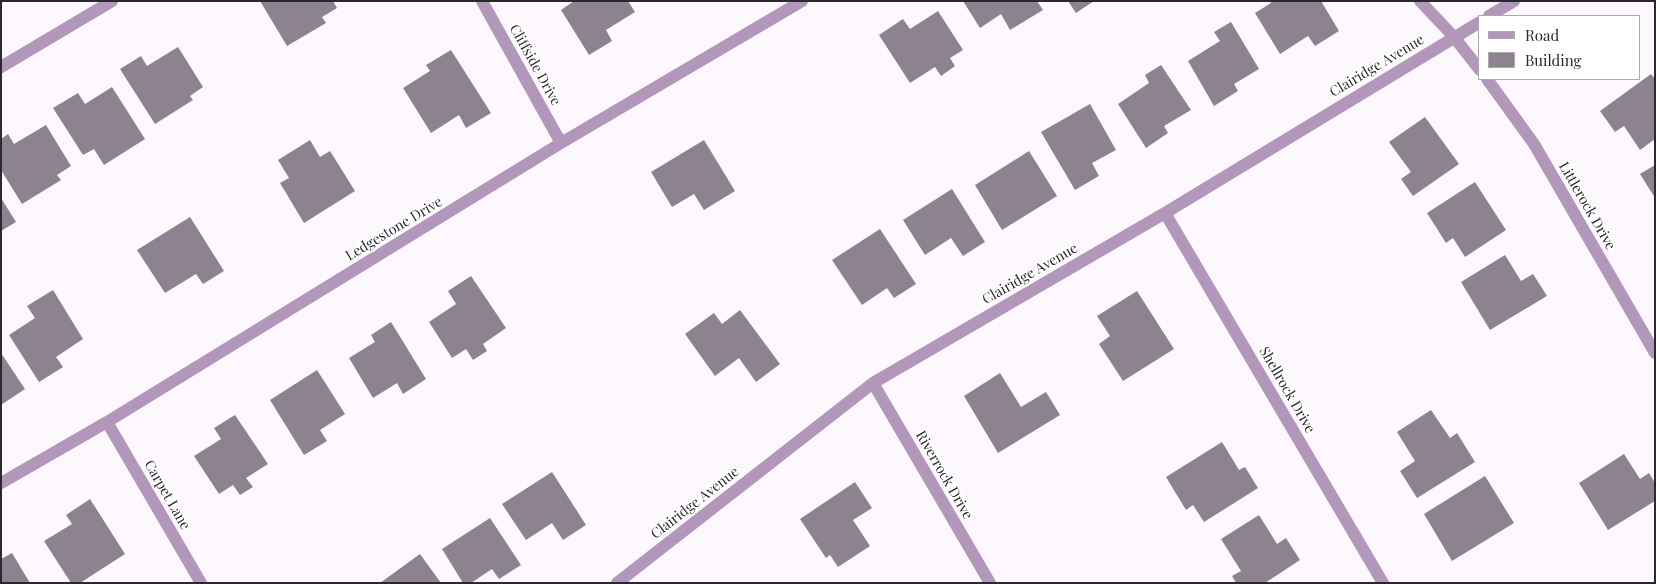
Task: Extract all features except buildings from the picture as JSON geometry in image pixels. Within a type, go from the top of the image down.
[{"type":"street","points":[[1,67],[112,1]]},
{"type":"street","name":"Cliffside Drive","points":[[482,1],[561,143]]},
{"type":"street","name":"Ledgestone Drive","points":[[1,483],[107,422],[561,143],[802,1]]},
{"type":"street","points":[[1420,1],[1454,37],[1478,67]]},
{"type":"street","points":[[1491,15],[1514,1]]},
{"type":"street","name":"Clairidge Avenue","points":[[617,583],[873,383],[1165,213],[1478,23]]},
{"type":"street","name":"Littlerock Drive","points":[[1488,80],[1534,144],[1655,353]]},
{"type":"street","name":"Shellrock Drive","points":[[1165,213],[1383,583]]},
{"type":"street","name":"Riverrock Drive","points":[[873,383],[990,583]]},
{"type":"street","name":"Carpet Lane","points":[[107,422],[201,583]]}]
